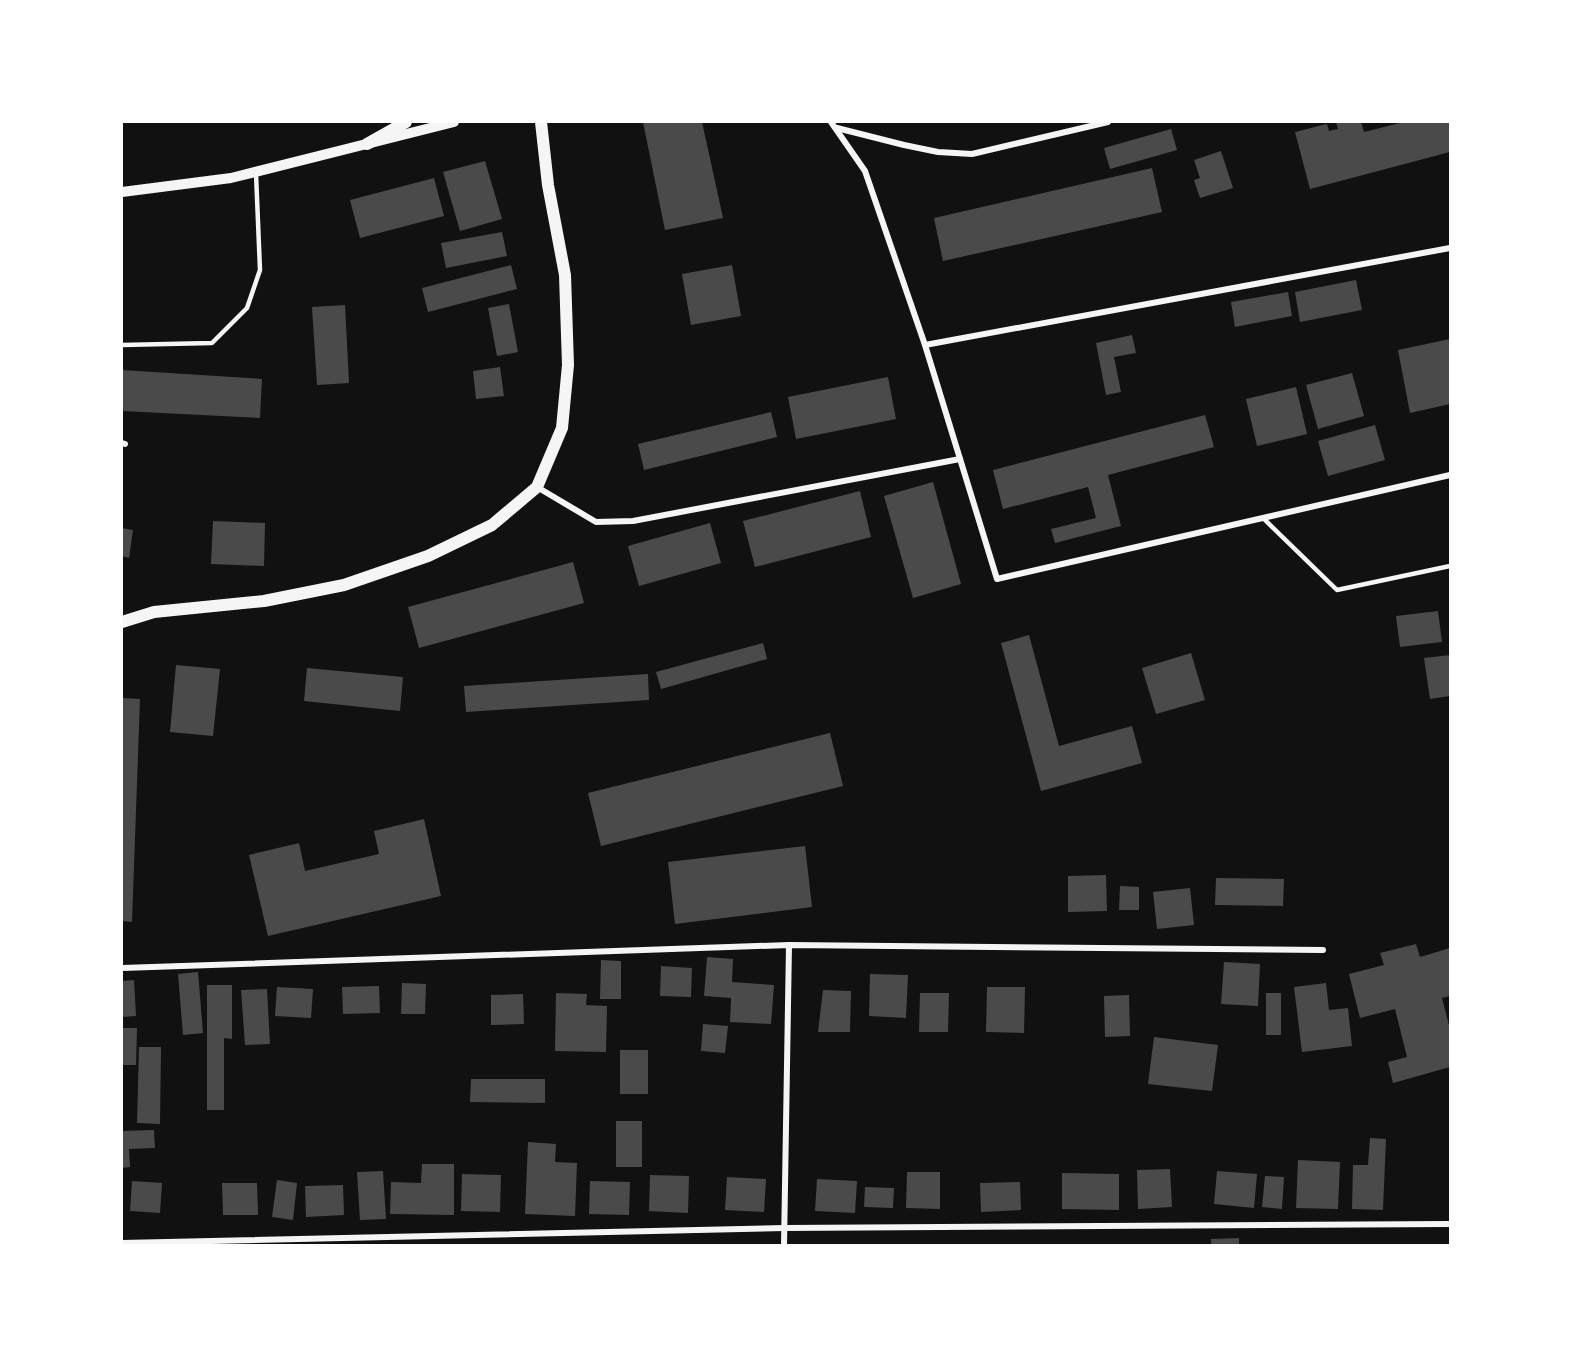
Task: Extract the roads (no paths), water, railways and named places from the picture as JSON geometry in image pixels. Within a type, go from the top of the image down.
[{"type":"main road","points":[[367,144],[405,122]]},
{"type":"main road","points":[[122,622],[154,612],[264,601],[344,585],[428,556],[492,525],[537,487],[562,428],[568,365],[565,276],[548,185],[541,122]]},
{"type":"street","points":[[122,192],[231,178],[454,122]]},
{"type":"street","points":[[831,122],[865,171],[926,345],[997,579],[1450,475]]},
{"type":"street","points":[[837,128],[938,152],[972,154],[1108,122]]},
{"type":"street","points":[[926,345],[1450,248]]},
{"type":"street","points":[[537,487],[596,522],[633,521],[960,459]]},
{"type":"street","points":[[784,1245],[789,945]]},
{"type":"street","points":[[122,968],[789,945],[1323,950]]},
{"type":"street","points":[[122,1243],[784,1228],[1450,1224]]},
{"type":"lane","points":[[122,345],[212,343],[247,308],[260,270],[256,171]]},
{"type":"lane","points":[[1263,518],[1337,590],[1450,566]]}]
